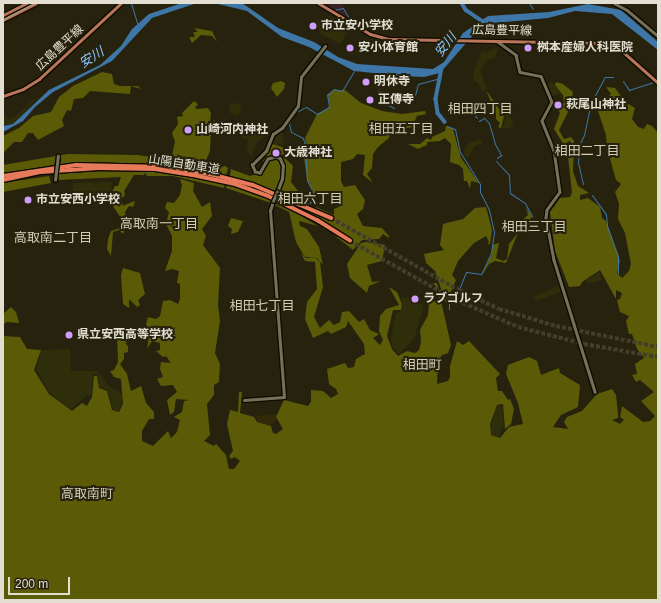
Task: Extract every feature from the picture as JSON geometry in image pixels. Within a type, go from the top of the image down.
[{"type":"highway","name":"山陽自動車道","points":[[3,176],[76,165],[167,167],[214,175],[253,185],[331,218]]},
{"type":"highway","name":"山陽自動車道","points":[[3,180],[41,172],[99,168],[155,169],[192,175],[235,184],[268,196],[296,208],[350,240]]},
{"type":"main road","points":[[3,15],[27,3]]},
{"type":"main road","points":[[3,20],[36,3]]},
{"type":"main road","name":"広島豊平線","points":[[3,96],[23,89],[39,79],[121,3]]},
{"type":"main road","name":"広島豊平線","points":[[318,3],[376,36],[456,40],[596,42],[609,45],[629,56],[658,83]]},
{"type":"street","points":[[614,3],[627,10],[658,36]]},
{"type":"street","points":[[497,40],[516,55],[519,70],[541,76],[552,102],[542,121],[554,150],[560,192],[547,210],[546,218],[554,260],[595,392]]},
{"type":"street","points":[[244,400],[284,396],[270,211],[282,179],[281,160],[278,157],[270,158],[260,173],[255,172],[252,165],[266,151],[273,134],[282,128],[298,106],[301,77],[324,47]]},
{"type":"street","points":[[55,180],[58,156]]},
{"type":"shaded area","points":[[328,3],[342,3],[348,19],[327,6]]},
{"type":"shaded area","points":[[332,17],[350,28],[340,44],[321,34],[316,21]]},
{"type":"shaded area","points":[[194,28],[212,31],[217,42],[212,36],[201,35],[192,43],[189,37],[195,37],[193,32],[198,32]]},
{"type":"shaded area","points":[[498,48],[495,58],[487,60],[480,70],[487,89],[483,92],[477,82],[473,81],[474,69],[482,51],[486,53]]},
{"type":"shaded area","points":[[102,72],[112,74],[114,84],[120,86],[131,86],[130,94],[90,91],[83,98],[74,99],[71,111],[67,110],[62,120],[64,126],[38,140],[33,133],[28,133],[22,142],[14,142],[3,153],[3,136],[19,128],[33,116],[51,112],[59,97],[73,86]]},
{"type":"shaded area","points":[[377,75],[384,77],[379,91],[372,85]]},
{"type":"shaded area","points":[[281,81],[285,83],[284,89],[277,97],[271,88],[273,83]]},
{"type":"shaded area","points":[[552,82],[561,92],[562,98],[560,94],[551,96],[547,84]]},
{"type":"shaded area","points":[[556,82],[563,84],[573,92],[570,108],[559,130],[564,139],[571,137],[574,141],[573,171],[578,186],[589,193],[580,195],[580,200],[588,198],[600,207],[602,218],[606,221],[620,261],[617,273],[622,278],[629,271],[631,264],[625,233],[618,219],[619,204],[615,192],[621,184],[616,180],[607,148],[606,135],[598,111],[600,105],[611,94],[606,87],[615,88],[625,102],[635,108],[632,119],[638,127],[644,129],[647,124],[652,126],[658,133],[658,600],[3,600],[3,336],[20,337],[27,349],[41,350],[34,370],[49,394],[72,411],[82,403],[87,406],[92,397],[94,376],[97,376],[99,388],[107,391],[112,410],[119,412],[123,404],[121,379],[114,377],[110,371],[114,370],[118,362],[117,333],[121,330],[121,336],[128,346],[128,352],[124,353],[124,359],[120,364],[127,374],[131,391],[141,386],[146,403],[154,412],[154,419],[149,419],[142,431],[142,441],[153,446],[168,431],[171,438],[177,432],[180,420],[174,417],[182,412],[184,401],[189,400],[176,399],[174,412],[170,415],[167,400],[177,392],[173,385],[161,386],[157,379],[163,377],[160,369],[161,362],[171,363],[166,356],[163,357],[156,351],[160,350],[160,343],[152,341],[147,349],[150,331],[146,324],[148,317],[156,319],[160,316],[163,301],[170,300],[178,304],[180,299],[180,284],[177,283],[179,271],[172,269],[165,271],[172,251],[172,236],[166,224],[169,212],[165,208],[167,202],[174,203],[180,195],[182,185],[180,179],[194,183],[193,191],[202,207],[210,202],[212,216],[202,229],[206,236],[203,245],[220,268],[218,305],[220,321],[215,353],[220,364],[219,382],[214,385],[214,395],[207,404],[210,435],[204,441],[214,446],[216,444],[226,455],[229,469],[234,469],[240,461],[235,457],[231,459],[229,456],[233,451],[227,424],[230,410],[238,412],[239,392],[242,392],[240,413],[254,417],[257,422],[271,426],[273,433],[276,434],[283,429],[276,417],[284,400],[308,406],[311,402],[311,390],[323,391],[331,398],[338,394],[336,389],[329,384],[327,369],[345,363],[348,368],[354,367],[356,359],[365,354],[364,344],[348,321],[346,327],[331,334],[328,331],[313,338],[305,319],[307,302],[317,289],[315,262],[305,261],[301,253],[306,258],[316,258],[320,262],[323,287],[314,317],[320,328],[329,320],[334,325],[340,322],[342,312],[349,311],[359,322],[364,319],[370,330],[379,334],[373,338],[380,345],[383,340],[379,331],[380,316],[386,309],[399,305],[389,287],[397,292],[402,304],[401,310],[393,310],[387,336],[392,349],[398,356],[407,351],[415,353],[419,350],[421,342],[420,330],[428,315],[429,303],[439,299],[438,289],[433,283],[437,283],[451,345],[448,353],[442,355],[438,361],[437,384],[448,381],[450,377],[450,366],[457,341],[463,345],[469,341],[500,374],[496,378],[498,391],[502,391],[508,400],[510,399],[514,409],[511,424],[505,429],[503,404],[497,405],[490,424],[491,435],[500,438],[509,427],[523,424],[518,403],[506,374],[508,365],[529,357],[537,361],[541,375],[559,368],[560,373],[580,385],[578,407],[561,415],[553,427],[568,429],[564,422],[567,417],[582,411],[597,394],[612,389],[616,395],[618,418],[612,420],[620,424],[624,420],[620,417],[622,406],[643,422],[650,421],[655,416],[641,401],[654,392],[640,380],[636,382],[632,375],[637,374],[635,364],[644,358],[637,349],[632,334],[629,334],[626,321],[629,316],[620,312],[617,300],[620,299],[622,293],[616,290],[616,299],[600,270],[582,282],[580,286],[569,287],[555,251],[550,212],[560,198],[570,197],[572,193],[568,156],[571,142],[569,141],[564,145],[554,129],[560,113],[558,110],[564,103],[563,95],[555,85]]},
{"type":"shaded area","points":[[131,86],[138,86],[141,89]]},
{"type":"shaded area","points":[[44,90],[13,124],[3,124],[4,113],[7,120],[16,116]]},
{"type":"shaded area","points":[[334,90],[345,90],[361,103],[382,111],[402,114],[425,111],[426,114],[417,116],[412,127],[390,132],[389,138],[378,147],[373,154],[372,168],[367,174],[373,183],[363,175],[365,155],[357,154],[353,159],[341,162],[341,181],[344,187],[355,185],[365,200],[363,209],[357,214],[363,226],[382,228],[389,236],[389,238],[383,234],[379,239],[362,240],[353,250],[334,235],[348,242],[350,239],[288,202],[331,220],[332,217],[315,209],[316,207],[334,215],[334,209],[339,207],[340,203],[333,196],[315,195],[307,179],[304,158],[307,148],[305,138],[317,114],[330,107],[328,95]]},
{"type":"shaded area","points":[[486,90],[504,116],[501,128],[498,127],[500,123],[496,119],[496,114]]},
{"type":"shaded area","points":[[194,101],[198,104],[195,108],[197,109],[208,108],[211,113],[210,123],[215,120],[211,127],[210,151],[204,165],[212,164],[218,168],[225,166],[228,168],[226,176],[138,163],[73,163],[60,165],[61,155],[68,154],[138,155],[171,160],[175,142],[172,133],[178,124],[177,117],[183,116],[182,113]]},
{"type":"shaded area","points":[[233,103],[237,103],[241,109],[237,115],[233,115],[229,111],[229,107]]},
{"type":"shaded area","points":[[509,112],[514,127],[502,129],[506,117],[504,114]]},
{"type":"shaded area","points":[[258,124],[260,128],[263,127],[265,136],[257,142],[251,158],[247,150],[248,139],[242,138],[242,134],[243,131]]},
{"type":"shaded area","points":[[446,126],[453,129],[461,158],[479,183],[471,181],[470,189],[467,181],[464,181],[463,169],[459,165],[450,162],[451,144],[445,138],[440,141],[427,142],[427,145],[418,149],[408,144],[420,144],[427,138],[431,140],[432,137],[445,131]]},
{"type":"shaded area","points":[[282,131],[284,145],[273,144],[276,135]]},
{"type":"shaded area","points":[[481,139],[482,144],[475,146],[467,159],[463,152],[469,143]]},
{"type":"shaded area","points":[[273,144],[285,148],[283,150],[286,159],[293,166],[291,182],[310,206],[230,177],[231,169],[250,176],[261,172],[265,167],[263,161]]},
{"type":"shaded area","points":[[56,156],[54,165],[3,174],[3,165]]},
{"type":"shaded area","points":[[143,170],[225,183],[224,188],[173,176],[147,176],[145,173],[144,175],[134,175],[124,191],[125,195],[119,201],[123,203],[122,206],[135,201],[133,207],[129,206],[125,212],[128,223],[123,234],[119,230],[113,232],[111,256],[107,249],[108,239],[111,231],[120,228],[121,218],[108,199],[115,186],[118,186],[121,177],[58,180],[59,173]]},
{"type":"shaded area","points":[[49,176],[51,183],[3,192],[3,183]]},
{"type":"shaded area","points":[[112,182],[110,194],[106,197],[73,201],[73,183]]},
{"type":"shaded area","points":[[227,184],[239,186],[273,199],[271,203],[226,188]]},
{"type":"shaded area","points":[[276,201],[318,226],[299,221],[300,226],[307,229],[319,247],[323,265],[317,258],[306,257],[303,254],[296,242],[289,212],[275,205]]},
{"type":"shaded area","points":[[486,207],[492,230],[490,244],[487,244],[489,242],[486,236],[474,243],[458,261],[452,275],[456,280],[446,303],[435,271],[426,263],[424,254],[444,250],[440,245],[443,224],[463,219],[475,208]]},
{"type":"shaded area","points":[[526,207],[532,217],[519,230],[518,233],[518,224],[528,215]]},
{"type":"shaded area","points":[[231,218],[243,221],[238,232],[231,234],[232,229],[228,226]]},
{"type":"shaded area","points":[[518,233],[506,263],[495,261],[489,264],[481,277],[492,254],[492,245],[499,243],[496,258],[503,261],[507,259],[509,244]]},
{"type":"shaded area","points":[[366,242],[385,245],[382,261],[367,265],[372,282],[381,281],[369,286],[367,293],[350,278],[347,264],[361,243]]},
{"type":"shaded area","points":[[123,268],[140,273],[145,294],[138,300],[140,305],[137,307],[129,299],[129,308],[123,304],[121,275]]},
{"type":"shaded area","points":[[600,271],[602,280],[587,284],[586,280]]},
{"type":"shaded area","points":[[562,284],[564,291],[535,301],[533,297]]},
{"type":"shaded area","points":[[401,297],[412,298],[424,306],[414,339],[399,354],[392,346],[391,339],[396,313],[401,311],[403,304]]},
{"type":"shaded area","points":[[11,307],[16,312],[19,323],[7,322],[3,324],[3,314]]},
{"type":"shaded area","points":[[70,349],[71,371],[97,371],[109,386],[123,395],[119,411],[113,410],[108,390],[99,387],[98,375],[94,374],[91,396],[87,395],[70,410],[50,393],[36,369],[42,350]]},
{"type":"shaded area","points":[[497,406],[502,406],[504,425],[499,437],[492,435],[489,431]]},
{"type":"sand","points":[[276,414],[276,420],[271,425],[258,422],[255,416]]},
{"type":"water","points":[[182,3],[197,3],[152,18],[112,61],[53,92],[35,107],[23,121],[3,132],[3,126],[13,124],[49,90],[100,65],[121,46],[132,29],[149,14]]},
{"type":"water","points":[[214,3],[242,3],[278,28],[314,42],[338,57],[357,64],[433,69],[444,62],[463,33],[488,16],[549,12],[588,4],[621,10],[658,42],[658,50],[612,14],[575,11],[548,18],[494,23],[475,33],[440,73],[424,77],[354,71],[309,47],[282,37],[247,11]]},
{"type":"waterway","points":[[131,3],[137,23]]},
{"type":"waterway","points":[[462,3],[466,10],[484,22]]},
{"type":"waterway","points":[[529,3],[533,9]]},
{"type":"waterway","points":[[334,10],[343,8],[350,20]]},
{"type":"waterway","points":[[442,68],[436,99],[438,113],[445,122]]},
{"type":"waterway","points":[[310,203],[314,194],[307,180],[305,145],[303,138],[291,132],[289,123],[294,113],[306,107],[317,114],[329,107],[327,95],[334,89],[342,91],[354,71]]},
{"type":"waterway","points":[[592,101],[605,77],[613,77]]},
{"type":"waterway","points":[[415,95],[418,84],[441,78]]},
{"type":"waterway","points":[[623,81],[629,90],[653,82]]},
{"type":"waterway","points":[[394,108],[382,102],[378,91],[407,96]]},
{"type":"waterway","points":[[465,102],[477,118]]},
{"type":"waterway","points":[[583,184],[578,162],[580,143],[584,135],[591,103]]},
{"type":"waterway","points":[[479,121],[484,118],[489,123],[495,144],[501,155],[497,158]]},
{"type":"waterway","points":[[447,126],[455,129],[460,152],[480,184],[480,192],[489,210],[494,232],[491,253],[481,274],[466,272],[460,287],[449,302],[449,309]]},
{"type":"waterway","points":[[496,161],[509,175],[510,193],[525,203],[532,216]]},
{"type":"waterway","points":[[592,195],[606,214],[607,226],[618,256],[618,273]]},
{"type":"tunnel","points":[[331,218],[459,290],[499,309],[556,326],[658,347]]},
{"type":"tunnel","points":[[350,241],[452,298],[518,327],[584,344],[658,357]]},
{"type":"tram line","points":[[3,19],[34,3]]},
{"type":"place","name":"市立安小学校","points":[[313,26]]},
{"type":"place","name":"安小体育館","points":[[350,48]]},
{"type":"place","name":"桝本産婦人科医院","points":[[528,48]]},
{"type":"place","name":"明休寺","points":[[366,82]]},
{"type":"place","name":"正傳寺","points":[[370,100]]},
{"type":"place","name":"萩尾山神社","points":[[558,105]]},
{"type":"place","name":"山崎河内神社","points":[[188,130]]},
{"type":"place","name":"大歳神社","points":[[276,153]]},
{"type":"place","name":"市立安西小学校","points":[[28,200]]},
{"type":"place","name":"ラブゴルフ","points":[[415,299]]},
{"type":"place","name":"県立安西高等学校","points":[[69,335]]},
{"type":"district","name":"相田四丁目","points":[[480,109]]},
{"type":"district","name":"相田五丁目","points":[[401,129]]},
{"type":"district","name":"相田二丁目","points":[[587,151]]},
{"type":"district","name":"相田六丁目","points":[[310,199]]},
{"type":"district","name":"高取南一丁目","points":[[159,224]]},
{"type":"district","name":"相田三丁目","points":[[534,227]]},
{"type":"district","name":"高取南二丁目","points":[[53,238]]},
{"type":"district","name":"相田七丁目","points":[[262,306]]},
{"type":"district","name":"相田町","points":[[422,365]]},
{"type":"district","name":"高取南町","points":[[87,494]]},
{"type":"water label","name":"安川","points":[[446,45]]},
{"type":"water label","name":"安川","points":[[92,58]]}]
